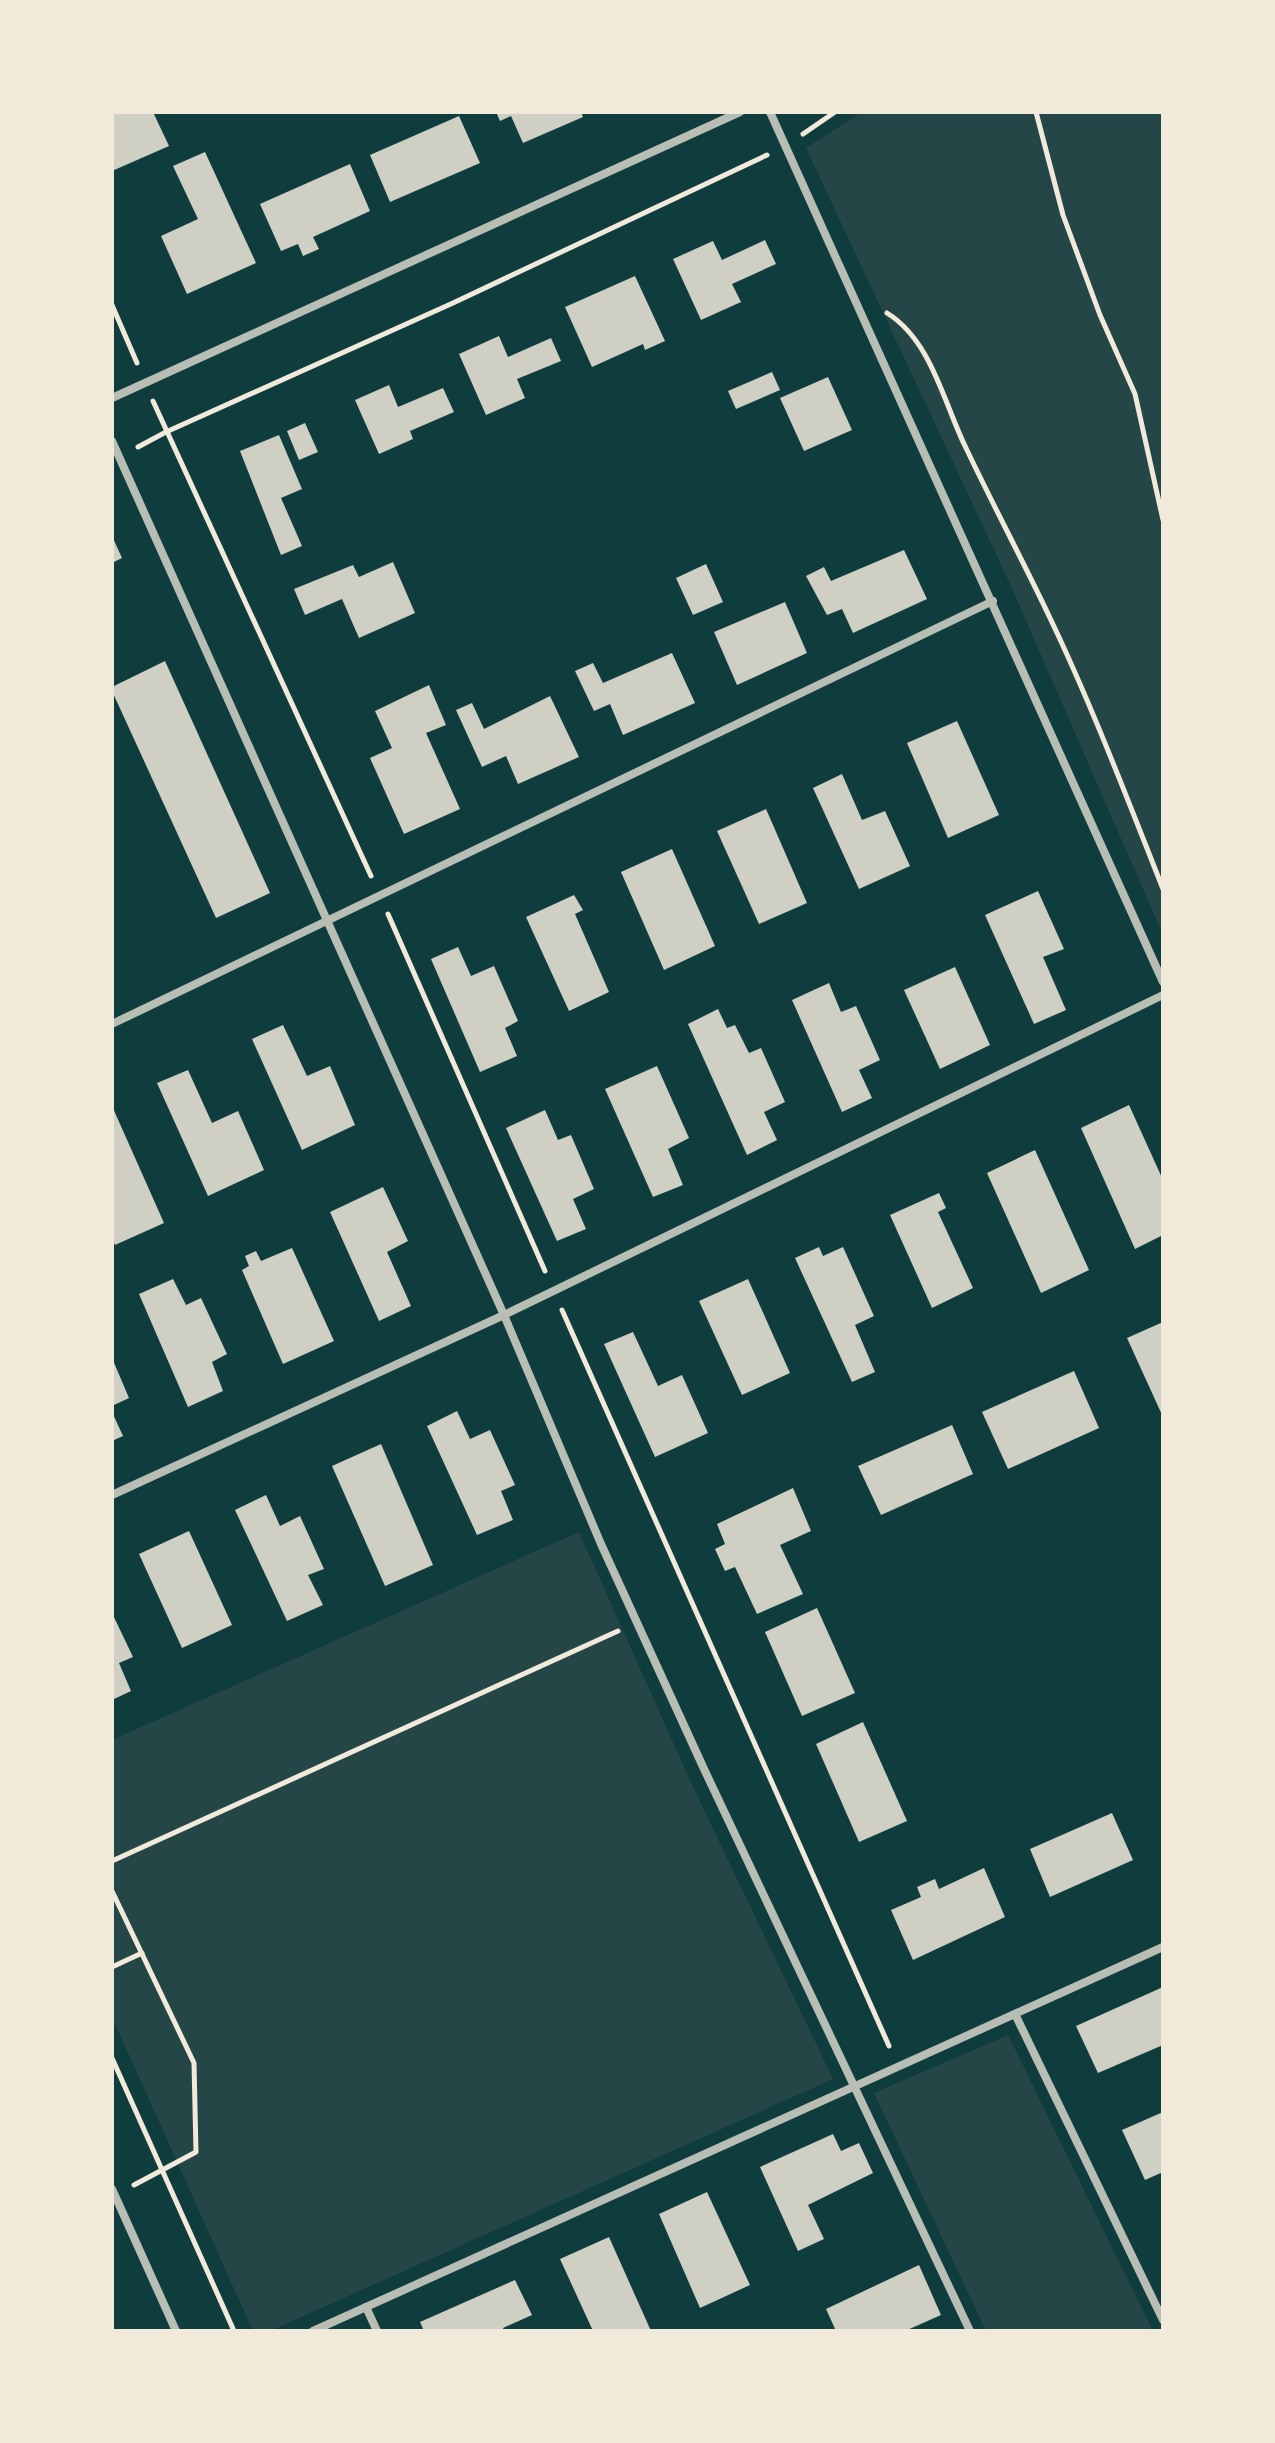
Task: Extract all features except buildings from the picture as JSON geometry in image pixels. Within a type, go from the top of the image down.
[{"type":"street","points":[[112,398],[740,112]]},
{"type":"street","points":[[770,112],[1163,982]]},
{"type":"street","points":[[112,441],[504,1315],[637,1623],[970,2331]]},
{"type":"street","points":[[112,1024],[993,601]]},
{"type":"street","points":[[112,1495],[504,1315],[1163,995]]},
{"type":"street","points":[[313,2331],[1163,1947]]},
{"type":"street","points":[[1015,2014],[1163,2320]]},
{"type":"street","points":[[113,2192],[176,2331]]},
{"type":"street","points":[[366,2307],[377,2331]]},
{"type":"path","points":[[120,457],[166,432],[453,303],[786,146],[835,112]]},
{"type":"path","points":[[1036,112],[1063,215],[1100,315],[1135,394],[1163,520]]},
{"type":"path","points":[[112,305],[166,432],[380,897],[898,2067]]},
{"type":"path","points":[[886,312],[898,320],[927,358],[958,433],[1051,620],[1109,753],[1163,889]]},
{"type":"path","points":[[112,1861],[637,1623]]},
{"type":"path","points":[[112,1891],[194,2063],[196,2152],[113,2192]]},
{"type":"path","points":[[112,1967],[142,1953]]},
{"type":"path","points":[[112,2058],[234,2331]]},
{"type":"shaded area","points":[[862,112],[1163,112],[1163,935],[1011,586],[806,148]]},
{"type":"shaded area","points":[[579,1532],[693,1787],[833,2079],[270,2331],[253,2331],[112,2017],[112,1740]]},
{"type":"shaded area","points":[[1008,2035],[1153,2331],[986,2331],[874,2093]]}]
